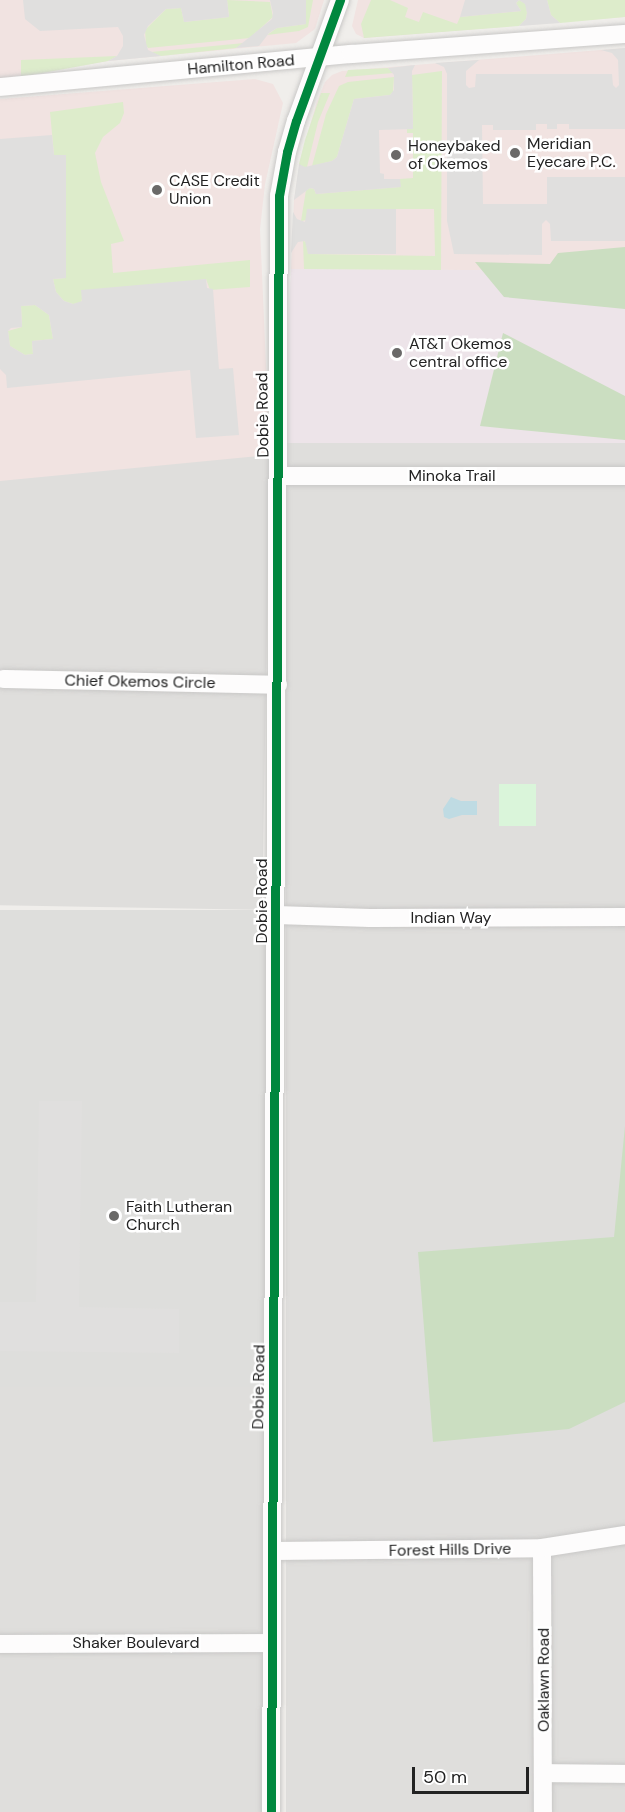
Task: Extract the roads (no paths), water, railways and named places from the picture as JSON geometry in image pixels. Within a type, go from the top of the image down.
[{"type":"street","name":"Dobie Road","points":[[271,1812],[279,196],[287,152],[306,90],[340,0]]},
{"type":"street","name":"Hamilton Road","points":[[0,87],[319,58],[625,34]]},
{"type":"street","name":"Minoka Trail","points":[[278,476],[625,476]]},
{"type":"street","name":"Chief Okemos Circle","points":[[3,679],[278,685]]},
{"type":"street","name":"Indian Way","points":[[276,915],[370,918],[625,917]]},
{"type":"street","name":"Forest Hills Drive","points":[[273,1551],[542,1548],[625,1535]]},
{"type":"street","name":"Oaklawn Road","points":[[542,1548],[543,1812]]},
{"type":"street","name":"Shaker Boulevard","points":[[0,1644],[272,1643]]},
{"type":"street","points":[[543,1773],[625,1774]]},
{"type":"water","points":[[451,797],[461,801],[477,801],[477,815],[462,815],[449,819],[444,817],[443,809]]},
{"type":"place","name":"Meridian Eyecare P.C.","points":[[515,153]]},
{"type":"place","name":"Honeybaked of Okemos","points":[[396,155]]},
{"type":"place","name":"CASE Credit Union","points":[[157,190]]},
{"type":"place","name":"AT&T Okemos central office","points":[[397,353]]},
{"type":"place","name":"Faith Lutheran Church","points":[[114,1216]]}]
